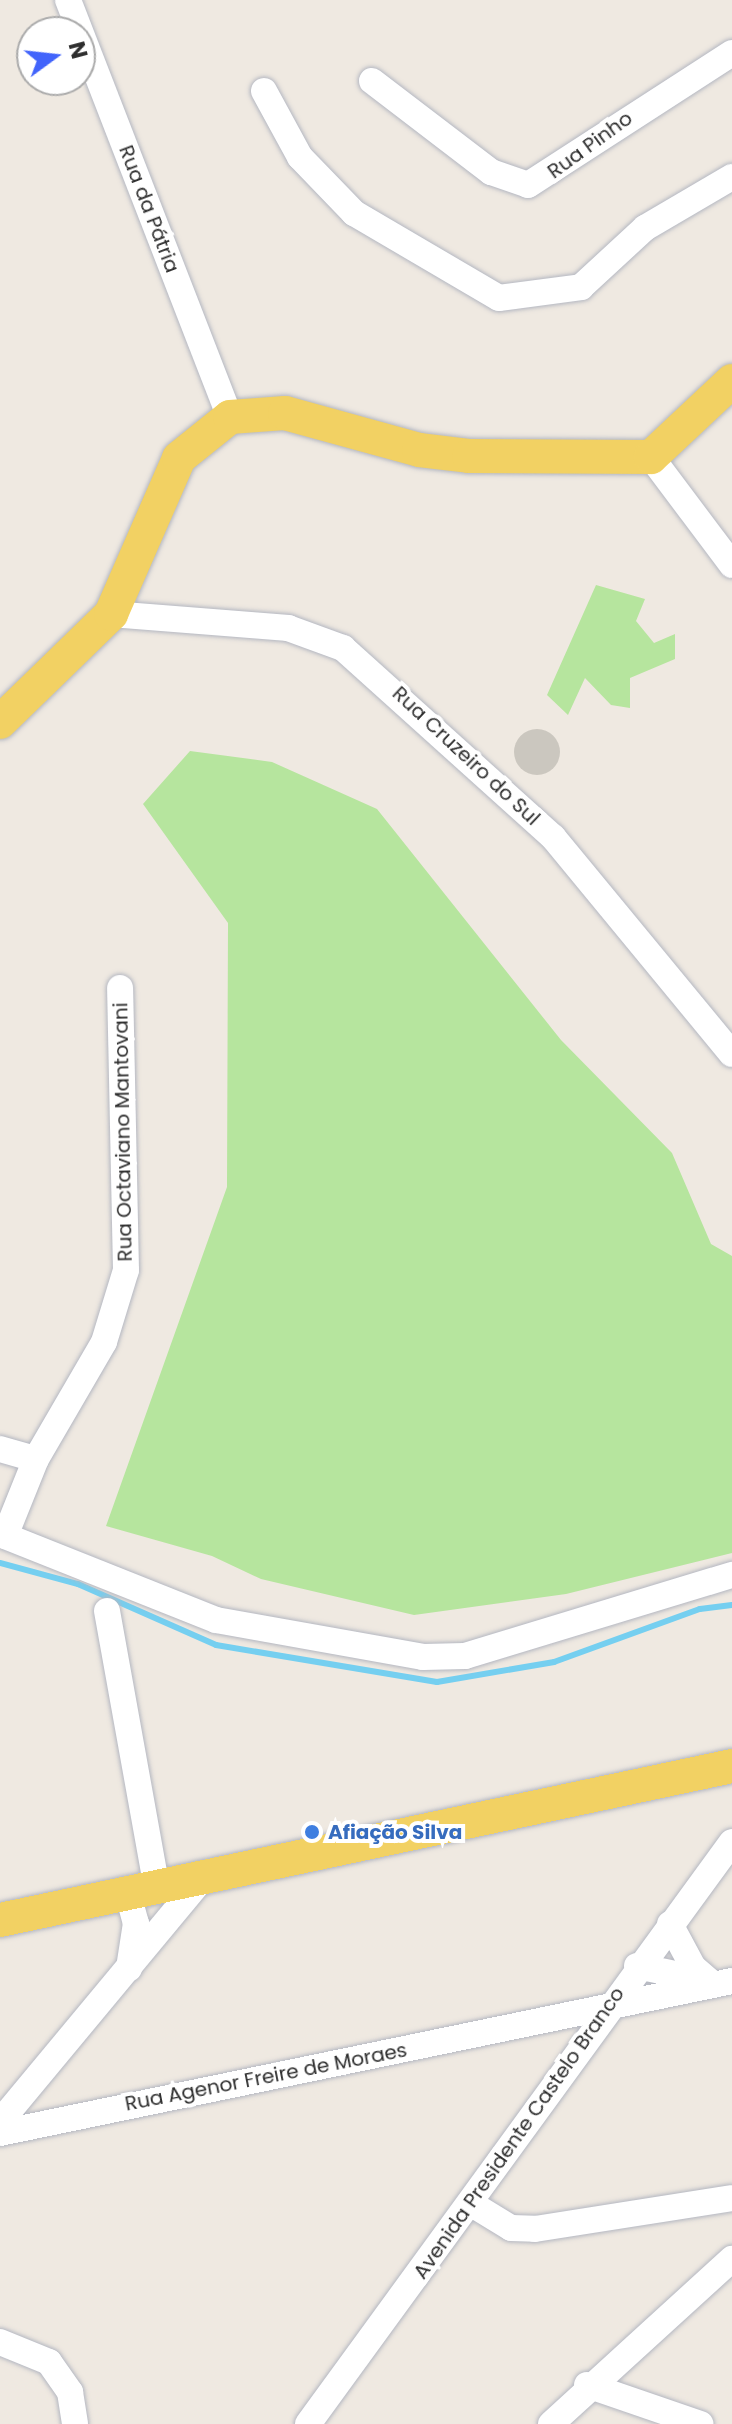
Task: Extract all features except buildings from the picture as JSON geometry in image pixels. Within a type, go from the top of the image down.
[{"type":"main road","points":[[0,722],[111,614],[179,458],[230,417],[285,413],[419,450],[469,456],[651,457],[732,381]]},
{"type":"main road","points":[[0,1920],[199,1882],[732,1766]]},
{"type":"street","name":"Rua da Pátria","points":[[68,0],[230,417]]},
{"type":"street","name":"Rua Pinho","points":[[372,81],[491,172],[528,185],[732,53]]},
{"type":"street","points":[[264,91],[300,157],[354,213],[499,298],[581,287],[645,228],[732,177]]},
{"type":"street","points":[[651,457],[732,565]]},
{"type":"street","name":"Rua Cruzeiro do Sul","points":[[111,614],[288,628],[343,648],[553,837],[732,1054]]},
{"type":"street","name":"Rua Octaviano Mantovani","points":[[3,1535],[36,1459],[104,1342],[126,1270],[120,988]]},
{"type":"street","points":[[0,1449],[36,1459]]},
{"type":"street","points":[[3,1535],[216,1620],[423,1657],[465,1656],[732,1575]]},
{"type":"street","points":[[107,1611],[142,1892],[129,1971]]},
{"type":"street","name":"Avenida Presidente Castelo Branco","points":[[308,2424],[470,2203],[609,2003],[732,1842]]},
{"type":"street","points":[[0,2122],[129,1971],[199,1882]]},
{"type":"street","points":[[670,1924],[693,1967],[720,1982]]},
{"type":"street","points":[[637,1966],[720,1982]]},
{"type":"street","name":"Rua Agenor Freire de Moraes","points":[[0,2133],[720,1982]]},
{"type":"street","points":[[532,2019],[575,2050]]},
{"type":"street","points":[[470,2203],[511,2228],[535,2229],[732,2198]]},
{"type":"street","points":[[551,2424],[587,2385],[732,2259]]},
{"type":"street","points":[[0,2342],[49,2362],[70,2392],[75,2424]]},
{"type":"street","points":[[587,2385],[700,2424]]},
{"type":"green space","points":[[596,585],[645,599],[636,621],[654,643],[675,634],[675,659],[630,678],[630,708],[611,705],[585,678],[568,715],[547,695]]},
{"type":"green space","points":[[190,751],[272,762],[377,809],[561,1040],[672,1153],[711,1244],[732,1256],[732,1553],[566,1594],[414,1615],[261,1579],[212,1556],[106,1526],[227,1187],[228,923],[143,804]]},
{"type":"waterway","points":[[0,1563],[78,1584],[216,1645],[437,1682],[554,1662],[700,1609],[732,1605]]},
{"type":"place","name":"Afiação Silva","points":[[312,1832]]}]
